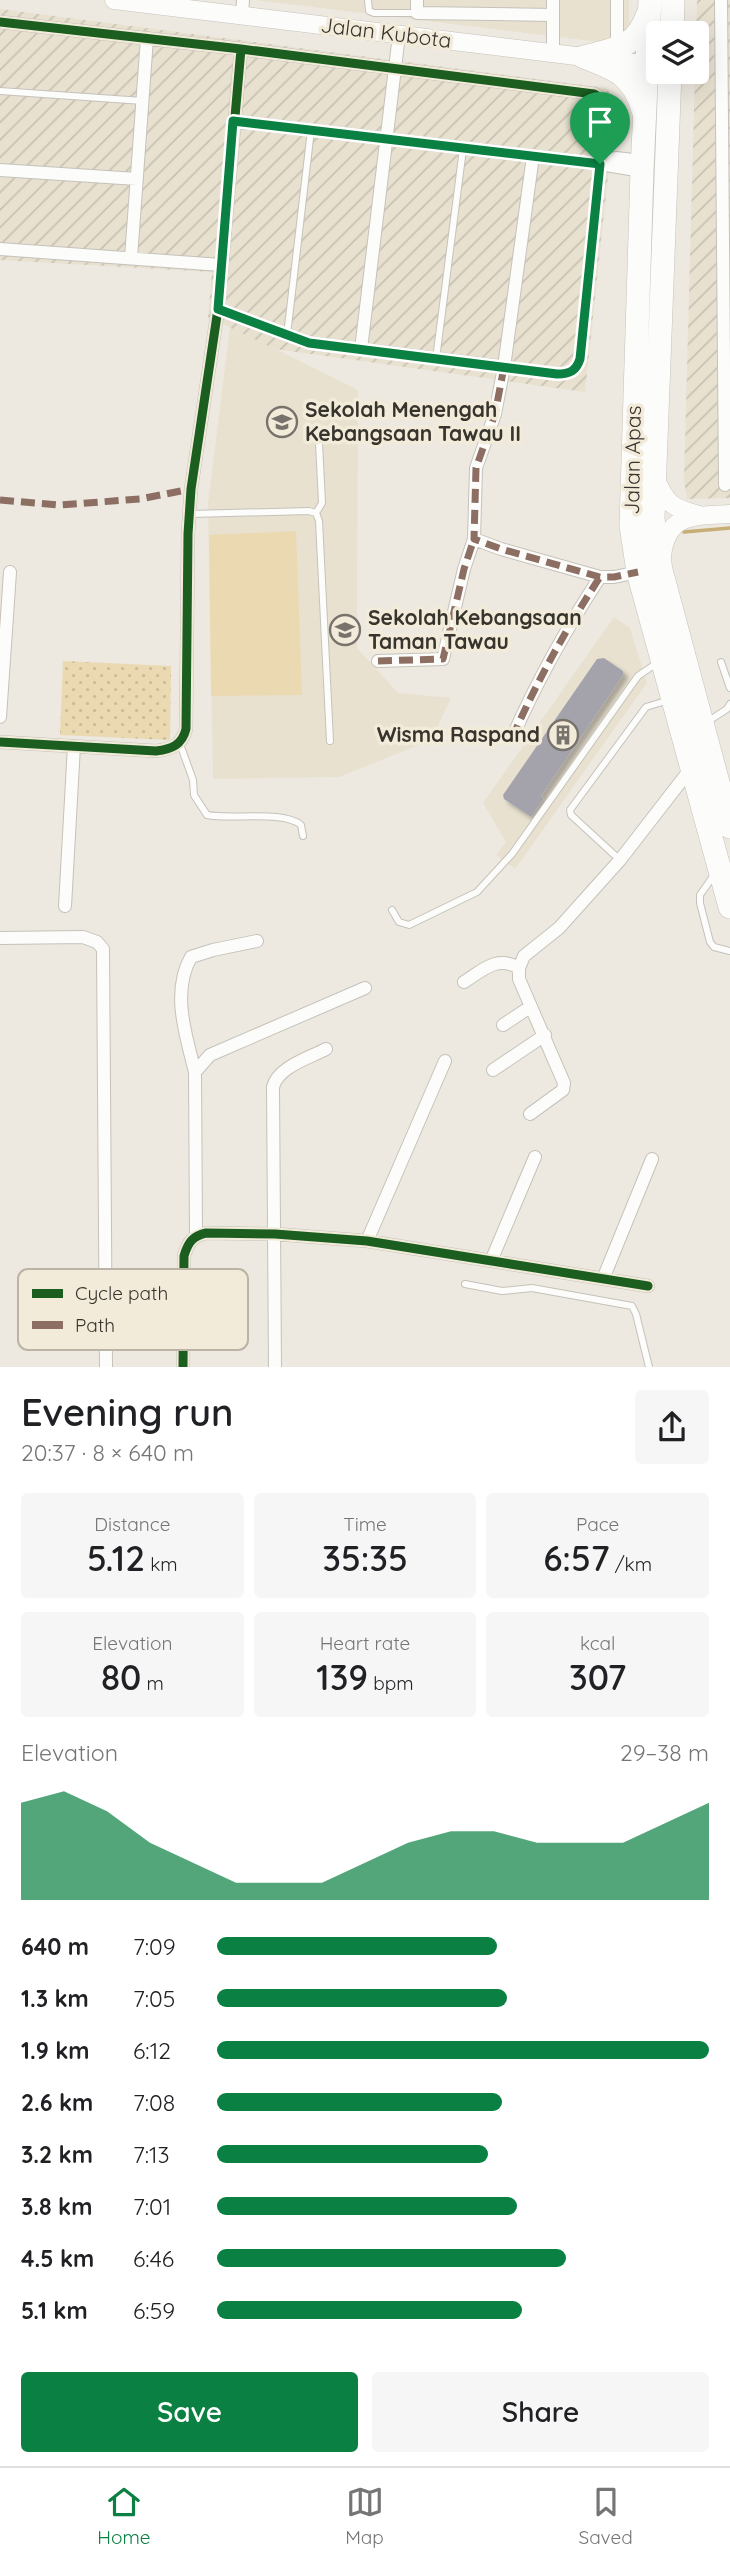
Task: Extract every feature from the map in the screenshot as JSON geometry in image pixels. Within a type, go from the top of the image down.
[{"type":"highway","points":[[672,21],[673,0]]},
{"type":"highway","points":[[685,0],[686,21]]},
{"type":"highway","points":[[584,57],[627,44],[640,33],[650,4]]},
{"type":"highway","points":[[584,57],[609,66],[631,81],[645,116]]},
{"type":"highway","name":"Jalan Apas","points":[[650,84],[642,166],[631,478],[632,525],[702,724],[729,818]]},
{"type":"highway","name":"Jalan Apas","points":[[670,84],[649,571],[662,661],[730,907]]},
{"type":"highway","points":[[639,277],[648,222],[651,180],[657,171],[666,171]]},
{"type":"street","name":"Jalan Kubota","points":[[114,0],[242,8],[399,38],[646,64]]},
{"type":"street","points":[[553,0],[553,53]]},
{"type":"street","points":[[617,0],[617,48]]},
{"type":"street","points":[[721,0],[725,28],[727,208],[725,485]]},
{"type":"street","points":[[417,7],[553,15]]},
{"type":"street","points":[[0,22],[241,49],[599,95],[606,108],[600,164]]},
{"type":"street","points":[[131,258],[147,38]]},
{"type":"street","points":[[361,349],[399,38]]},
{"type":"street","points":[[0,742],[156,751],[180,744],[186,729],[190,514],[218,309],[241,49]]},
{"type":"street","points":[[233,121],[600,164],[642,166]]},
{"type":"street","points":[[378,662],[443,659],[464,569],[474,539],[476,468],[495,414],[504,367],[533,156]]},
{"type":"street","points":[[0,170],[137,179]]},
{"type":"street","points":[[0,249],[221,265]]},
{"type":"street","points":[[218,309],[309,343],[504,367]]},
{"type":"street","points":[[653,474],[668,503],[676,509],[699,515],[730,514]]},
{"type":"street","points":[[474,539],[600,577],[614,577],[649,571],[674,524],[699,515]]},
{"type":"street","points":[[0,717],[10,572]]},
{"type":"street","points":[[512,738],[555,649],[600,577]]},
{"type":"street","points":[[65,906],[74,746]]},
{"type":"street","points":[[530,1114],[563,1090],[563,1077],[519,979],[519,968],[524,956],[559,928],[620,860],[692,767]]},
{"type":"street","points":[[0,938],[83,937],[97,942],[103,949],[105,1269]]},
{"type":"street","points":[[196,1235],[195,1072],[181,1004],[186,966],[191,957],[257,941]]},
{"type":"street","points":[[464,982],[494,962],[503,962],[519,968]]},
{"type":"street","points":[[195,1072],[210,1055],[365,988]]},
{"type":"street","points":[[503,1025],[530,1007]]},
{"type":"street","points":[[493,1070],[545,1035]]},
{"type":"street","points":[[275,1367],[273,1087],[275,1078],[282,1072],[326,1049]]},
{"type":"street","points":[[367,1241],[445,1061]]},
{"type":"street","points":[[491,1261],[535,1157]]},
{"type":"street","points":[[603,1279],[652,1158]]},
{"type":"street","points":[[184,1269],[188,1244],[196,1235],[275,1234],[367,1241],[648,1286]]},
{"type":"lane","points":[[368,0],[369,11],[374,13],[417,7]]},
{"type":"lane","points":[[0,91],[143,100]]},
{"type":"lane","points":[[286,335],[311,130]]},
{"type":"lane","points":[[436,359],[463,148]]},
{"type":"lane","points":[[504,367],[565,374],[577,367],[600,164]]},
{"type":"lane","points":[[316,513],[322,503],[319,443]]},
{"type":"lane","points":[[190,514],[316,513]]},
{"type":"lane","points":[[316,513],[319,521],[330,741]]},
{"type":"lane","points":[[392,910],[399,922],[409,925],[477,891],[512,854],[638,676],[646,668],[662,661]]},
{"type":"lane","points":[[721,663],[730,688]]},
{"type":"lane","points":[[620,860],[571,815],[572,805],[646,706],[674,699]]},
{"type":"lane","points":[[702,724],[727,709],[730,704]]},
{"type":"lane","points":[[180,744],[193,780],[194,795],[206,815],[218,818],[287,818],[301,825],[303,836]]},
{"type":"lane","points":[[720,867],[703,889],[700,903],[710,942],[714,947],[730,951]]},
{"type":"lane","points":[[465,1284],[502,1290],[532,1288],[632,1306],[649,1367]]},
{"type":"shaded area","points":[[255,0],[629,0],[629,32],[608,43]]},
{"type":"shaded area","points":[[697,0],[730,0],[730,498],[687,499],[684,480],[695,84],[709,84],[709,21],[696,21]]},
{"type":"shaded area","points":[[0,9],[606,88],[616,101],[585,392],[275,349],[208,317],[212,272],[0,260]]},
{"type":"shaded area","points":[[230,327],[358,390],[357,648],[398,693],[451,698],[431,740],[339,777],[213,779],[208,503]]},
{"type":"shaded area","points":[[296,531],[302,695],[211,696],[209,535]]},
{"type":"shaded area","points":[[614,617],[630,628],[647,683],[515,869],[496,855],[506,842],[483,803]]},
{"type":"shaded area","points":[[63,661],[171,666],[170,740],[60,735]]},
{"type":"building","name":"Wisma Raspand","points":[[604,658],[623,671],[623,675],[541,796],[544,798],[531,817],[504,799],[503,795],[597,659]]},
{"type":"waterway","points":[[684,532],[730,528]]},
{"type":"marked path","points":[[504,367],[495,414],[476,468],[474,539],[600,577],[638,572]]},
{"type":"marked path","points":[[0,500],[59,505],[140,499],[191,489]]},
{"type":"marked path","points":[[378,661],[443,659],[464,569],[474,539]]},
{"type":"marked path","points":[[512,738],[553,656],[600,577]]},
{"type":"cycle path","points":[[0,22],[241,49],[594,94],[600,99],[605,115],[600,164]]},
{"type":"cycle path","points":[[0,742],[156,751],[176,745],[186,729],[191,489],[218,309],[241,49]]},
{"type":"cycle path","points":[[184,1269],[187,1247],[198,1236],[206,1233],[275,1234],[367,1241],[648,1286]]},
{"type":"cycle path","points":[[183,1350],[183,1367]]},
{"type":"place","name":"Sekolah Menengah Kebangsaan Tawau II","points":[[282,422]]},
{"type":"place","name":"Sekolah Kebangsaan Taman Tawau","points":[[345,630]]},
{"type":"place","name":"Wisma Raspand","points":[[563,735]]},
{"type":"route","points":[[233,121],[600,164],[580,359],[572,372],[557,374],[309,343],[218,309],[233,121]]}]
